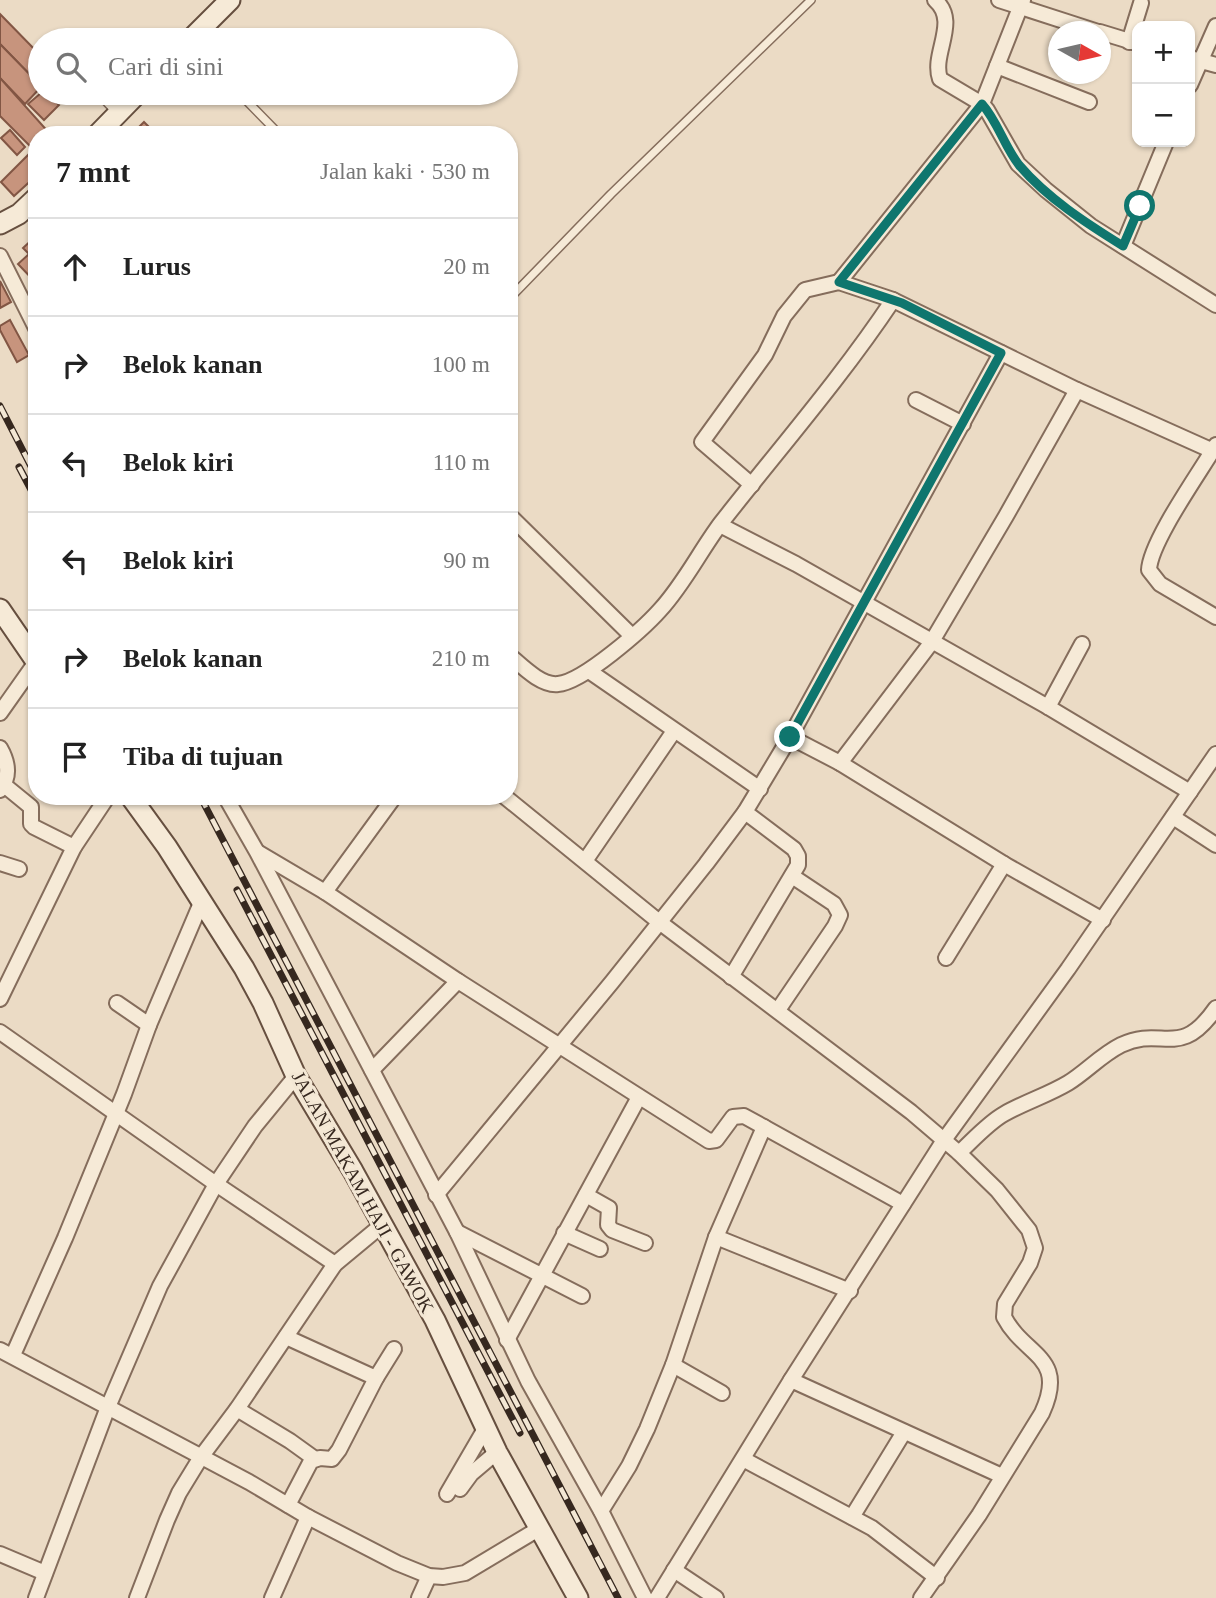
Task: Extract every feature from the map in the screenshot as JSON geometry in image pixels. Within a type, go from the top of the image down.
[{"type":"street","points":[[202,28],[230,0]]},
{"type":"street","points":[[935,0],[943,9],[945,18],[938,70],[940,79],[982,104],[1014,157],[1031,178],[1077,216],[1216,305]]},
{"type":"street","points":[[999,0],[1022,4],[1069,21]]},
{"type":"street","points":[[1138,21],[1142,3]]},
{"type":"street","points":[[839,282],[982,104],[1022,4]]},
{"type":"street","points":[[1216,26],[1195,60],[1216,65]]},
{"type":"street","points":[[1111,36],[1132,43]]},
{"type":"street","points":[[997,66],[1088,102]]},
{"type":"street","points":[[106,126],[126,105]]},
{"type":"street","points":[[1123,246],[1164,147]]},
{"type":"street","points":[[0,224],[28,207]]},
{"type":"street","points":[[0,256],[28,312]]},
{"type":"street","points":[[752,485],[703,444],[703,439],[765,355],[791,306],[805,290],[839,282],[893,300],[1077,390],[1214,448],[1151,556],[1149,569],[1160,584],[1216,617]]},
{"type":"street","points":[[518,662],[537,677],[552,684],[569,682],[589,671],[632,636],[662,607],[720,525],[850,361],[893,300]]},
{"type":"street","points":[[436,1195],[560,1045],[745,812],[790,737],[1001,353]]},
{"type":"street","points":[[840,763],[931,643],[1077,390]]},
{"type":"street","points":[[916,400],[963,424]]},
{"type":"street","points":[[518,524],[632,636]]},
{"type":"street","points":[[720,525],[1048,707],[1190,792]]},
{"type":"street","points":[[0,609],[28,651]]},
{"type":"street","points":[[1048,707],[1082,644]]},
{"type":"street","points":[[589,671],[760,789]]},
{"type":"street","points":[[0,713],[28,674]]},
{"type":"street","points":[[584,861],[674,731]]},
{"type":"street","points":[[790,737],[840,763],[1004,864],[1102,920]]},
{"type":"street","points":[[0,748],[8,770],[2,787],[28,803]]},
{"type":"street","points":[[657,1598],[791,1380],[944,1140],[1102,920],[1216,754]]},
{"type":"street","points":[[29,805],[33,812],[31,824],[34,827],[74,848]]},
{"type":"street","points":[[0,999],[74,848],[102,805]]},
{"type":"street","name":"JALAN MAKAM HAJI - GAWOK","points":[[137,805],[167,847],[250,980],[296,1076],[456,1360],[497,1452],[578,1598]]},
{"type":"street","points":[[231,805],[457,1232],[507,1340],[601,1511],[645,1598]]},
{"type":"street","points":[[325,892],[388,805]]},
{"type":"street","points":[[515,805],[658,921],[778,1010],[944,1140],[997,1190],[1029,1230],[1034,1241],[1034,1256],[1005,1304],[1004,1317],[1048,1367],[1051,1391],[1042,1413],[979,1515],[921,1598]]},
{"type":"street","points":[[731,977],[798,864],[797,853],[745,812]]},
{"type":"street","points":[[1172,817],[1216,845]]},
{"type":"street","points":[[257,852],[325,892],[458,981],[711,1142],[716,1140],[733,1117],[744,1116],[904,1204]]},
{"type":"street","points":[[0,863],[19,869]]},
{"type":"street","points":[[946,958],[1004,864]]},
{"type":"street","points":[[778,1010],[840,915],[834,904],[792,876]]},
{"type":"street","points":[[201,903],[149,1025],[116,1113],[6,1353],[308,1517],[429,1576],[443,1577],[465,1573],[540,1528]]},
{"type":"street","points":[[372,1070],[458,981]]},
{"type":"street","points":[[117,1003],[149,1025]]},
{"type":"street","points":[[959,1153],[1002,1115],[1068,1082],[1121,1046],[1140,1040],[1189,1036],[1197,1032],[1216,1009]]},
{"type":"street","points":[[0,1032],[335,1264]]},
{"type":"street","points":[[36,1598],[108,1407],[160,1286],[216,1184],[255,1126],[296,1076]]},
{"type":"street","points":[[507,1340],[639,1097]]},
{"type":"street","points":[[601,1511],[629,1466],[647,1429],[673,1365],[716,1237],[764,1126]]},
{"type":"street","points":[[586,1195],[609,1208],[608,1225],[612,1230],[645,1243]]},
{"type":"street","points":[[137,1598],[175,1502],[201,1457],[237,1409],[335,1264],[382,1225]]},
{"type":"street","points":[[457,1232],[582,1296]]},
{"type":"street","points":[[564,1233],[600,1250]]},
{"type":"street","points":[[716,1237],[850,1291]]},
{"type":"street","points":[[286,1337],[376,1378]]},
{"type":"street","points":[[237,1409],[315,1459],[334,1457],[394,1349]]},
{"type":"street","points":[[673,1365],[722,1393]]},
{"type":"street","points":[[791,1380],[1002,1476]]},
{"type":"street","points":[[486,1427],[453,1492],[497,1452]]},
{"type":"street","points":[[852,1517],[904,1432]]},
{"type":"street","points":[[288,1505],[304,1472],[315,1459]]},
{"type":"street","points":[[743,1459],[872,1528],[937,1578]]},
{"type":"street","points":[[272,1598],[308,1517]]},
{"type":"street","points":[[0,1554],[45,1573]]},
{"type":"street","points":[[674,1570],[716,1598]]},
{"type":"street","points":[[419,1598],[429,1576]]},
{"type":"lane","points":[[518,290],[611,194],[811,0]]},
{"type":"lane","points":[[110,105],[118,113]]},
{"type":"lane","points":[[251,105],[271,126]]},
{"type":"building","points":[[0,14],[28,43],[28,73],[0,44]]},
{"type":"building","points":[[0,44],[28,73],[28,101],[25,104],[0,78]]},
{"type":"building","points":[[0,78],[43,126],[28,126],[28,144],[0,116]]},
{"type":"building","points":[[29,105],[59,105],[44,120]]},
{"type":"building","points":[[10,130],[25,147],[17,155],[1,138]]},
{"type":"building","points":[[28,155],[28,183],[14,196],[1,182]]},
{"type":"building","points":[[28,255],[28,275],[18,264]]},
{"type":"building","points":[[0,281],[11,302],[0,308]]},
{"type":"building","points":[[10,320],[28,356],[17,362],[0,326]]},
{"type":"railway","points":[[0,406],[28,460]]},
{"type":"railway","points":[[19,467],[28,484]]},
{"type":"railway","points":[[205,805],[618,1598]]},
{"type":"railway","points":[[237,890],[520,1433]]},
{"type":"route","points":[[790,737],[1001,353],[902,303],[839,282],[982,104],[1018,164],[1031,178],[1077,216],[1123,246],[1140,206]]}]
